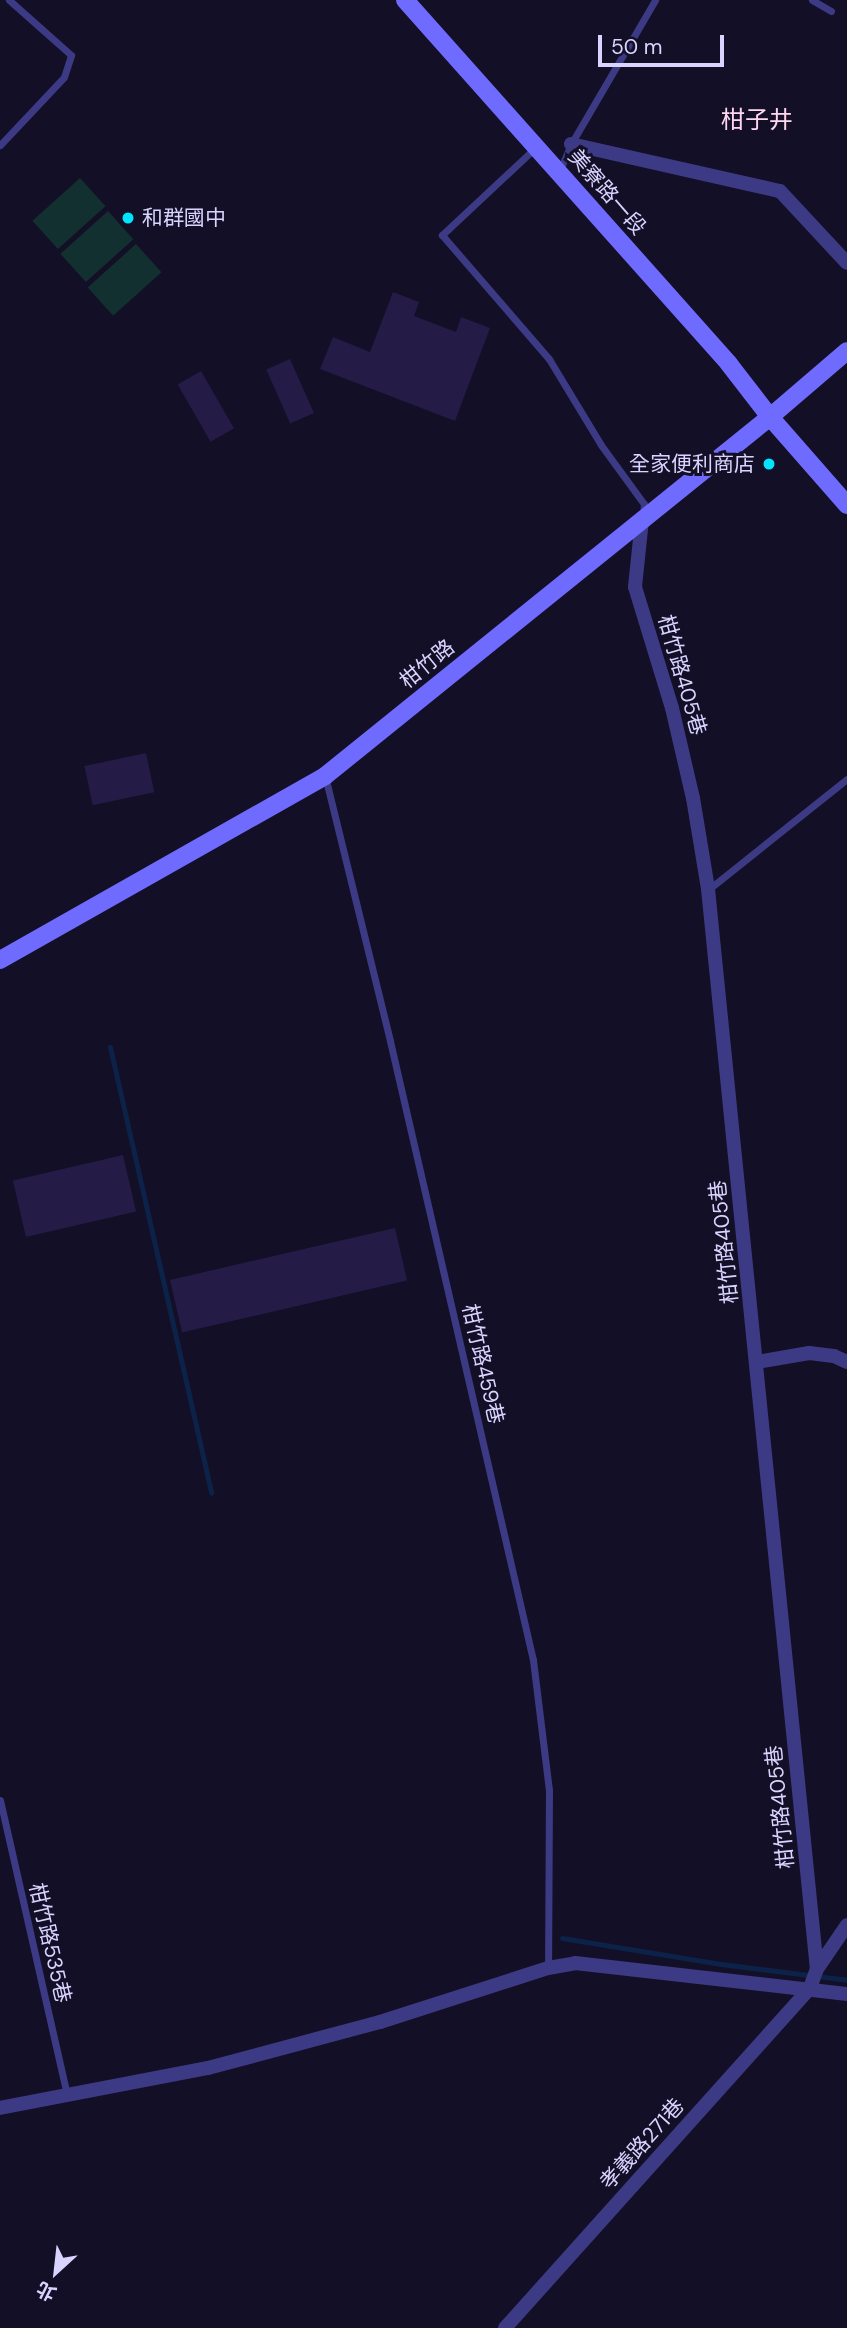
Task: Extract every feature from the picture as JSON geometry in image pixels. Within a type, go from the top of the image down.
[{"type":"street","name":"美寮路一段","points":[[405,0],[729,364],[770,417],[847,505]]},
{"type":"street","points":[[571,144],[780,191],[847,263]]},
{"type":"street","name":"柑竹路","points":[[0,960],[325,776],[770,417],[847,351]]},
{"type":"street","name":"柑竹路405巷","points":[[642,520],[635,587],[672,708],[693,798],[708,889],[817,1969]]},
{"type":"street","points":[[757,1362],[809,1353],[834,1356],[847,1362]]},
{"type":"street","points":[[810,1989],[817,1969],[847,1925]]},
{"type":"street","points":[[0,2108],[208,2068],[380,2022],[548,1968],[575,1963],[847,1994]]},
{"type":"street","name":"孝義路271巷","points":[[505,2328],[810,1989]]},
{"type":"lane","points":[[0,145],[64,77],[71,55],[9,0]]},
{"type":"lane","points":[[559,173],[571,144],[655,0]]},
{"type":"lane","points":[[812,0],[831,11]]},
{"type":"lane","points":[[537,147],[442,235],[549,359],[601,445],[644,504],[642,520]]},
{"type":"lane","name":"柑竹路459巷","points":[[325,776],[390,1041],[533,1660],[549,1790],[548,1968]]},
{"type":"lane","points":[[708,889],[847,779]]},
{"type":"lane","name":"柑竹路535巷","points":[[0,1800],[66,2094]]},
{"type":"green space","points":[[80,178],[105,206],[58,249],[32,221]]},
{"type":"green space","points":[[108,211],[133,239],[86,282],[60,254]]},
{"type":"green space","points":[[136,244],[161,272],[113,316],[88,287]]},
{"type":"building","points":[[393,292],[419,302],[414,316],[456,332],[461,317],[490,328],[455,421],[320,369],[333,337],[370,352]]},
{"type":"building","points":[[290,359],[314,413],[290,423],[266,370]]},
{"type":"building","points":[[201,371],[234,428],[211,442],[178,385]]},
{"type":"building","points":[[146,753],[154,792],[93,805],[84,766]]},
{"type":"building","points":[[123,1155],[136,1212],[26,1237],[13,1180]]},
{"type":"building","points":[[395,1228],[407,1281],[182,1333],[170,1280]]},
{"type":"waterway","points":[[110,1047],[211,1493]]},
{"type":"waterway","points":[[562,1938],[721,1964],[847,1980]]},
{"type":"place","name":"和群國中","points":[[128,218]]},
{"type":"place","name":"全家便利商店","points":[[769,464]]},
{"type":"district","name":"柑子井","points":[[757,120]]}]
